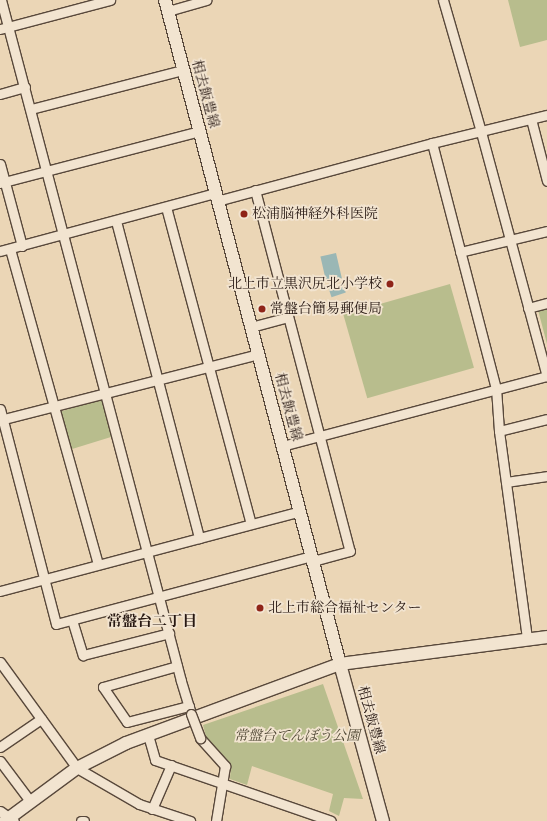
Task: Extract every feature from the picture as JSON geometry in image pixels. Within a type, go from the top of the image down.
[{"type":"main road","name":"相去飯豊線","points":[[166,6],[383,821]]},
{"type":"main road","points":[[7,817],[77,768],[126,743],[340,664],[547,637]]},
{"type":"street","points":[[1,0],[4,28],[26,87],[177,666],[200,738],[225,766],[221,782],[216,821]]},
{"type":"street","points":[[4,28],[110,0]]},
{"type":"street","points":[[166,6],[206,0]]},
{"type":"street","points":[[282,446],[496,388],[547,376],[509,241],[481,132],[442,0]]},
{"type":"street","points":[[31,109],[183,70]]},
{"type":"street","points":[[0,94],[26,87]]},
{"type":"street","points":[[0,251],[166,207],[255,190],[432,143],[547,115]]},
{"type":"street","points":[[531,119],[547,181]]},
{"type":"street","points":[[2,182],[199,131]]},
{"type":"street","points":[[432,143],[496,388],[506,482],[527,639]]},
{"type":"street","points":[[0,164],[2,182],[22,246]]},
{"type":"street","points":[[0,409],[1,420],[56,624],[313,558],[350,551],[255,190]]},
{"type":"street","points":[[166,207],[251,524]]},
{"type":"street","points":[[116,221],[199,538]]},
{"type":"street","points":[[460,252],[547,231]]},
{"type":"street","points":[[10,249],[56,407],[98,564]]},
{"type":"street","points":[[528,308],[547,303]]},
{"type":"street","points":[[251,327],[288,317]]},
{"type":"street","points":[[1,420],[158,381],[208,366],[258,354]]},
{"type":"street","points":[[500,431],[547,419]]},
{"type":"street","points":[[506,482],[547,476]]},
{"type":"street","points":[[0,591],[300,511]]},
{"type":"street","points":[[72,620],[83,655],[169,633]]},
{"type":"street","points":[[0,662],[77,768],[139,804],[190,821]]},
{"type":"street","points":[[177,666],[103,687],[127,722],[190,710]]},
{"type":"street","points":[[0,746],[41,719]]},
{"type":"street","points":[[148,736],[155,760],[331,821]]},
{"type":"street","points":[[0,761],[30,801]]},
{"type":"street","points":[[152,809],[171,765]]},
{"type":"green space","points":[[508,0],[547,0],[547,40],[520,47]]},
{"type":"green space","points":[[450,284],[474,368],[367,398],[343,315]]},
{"type":"green space","points":[[547,308],[547,344],[538,310]]},
{"type":"green space","points":[[102,399],[113,436],[71,449],[60,412]]},
{"type":"green space","name":"常盤台てんぼう公園","points":[[323,684],[363,799],[344,798],[339,816],[329,811],[333,794],[252,766],[247,785],[230,779],[231,764],[206,737],[203,725]]},
{"type":"water","points":[[336,253],[342,278],[326,282],[320,257]]},
{"type":"water","points":[[343,284],[346,293],[332,297],[329,289]]},
{"type":"place","name":"松浦脳神経外科医院","points":[[244,214]]},
{"type":"place","name":"北上市立黒沢尻北小学校","points":[[390,284]]},
{"type":"place","name":"常盤台簡易郵便局","points":[[262,309]]},
{"type":"place","name":"北上市総合福祉センター","points":[[260,608]]},
{"type":"district","name":"常盤台二丁目","points":[[152,622]]}]
